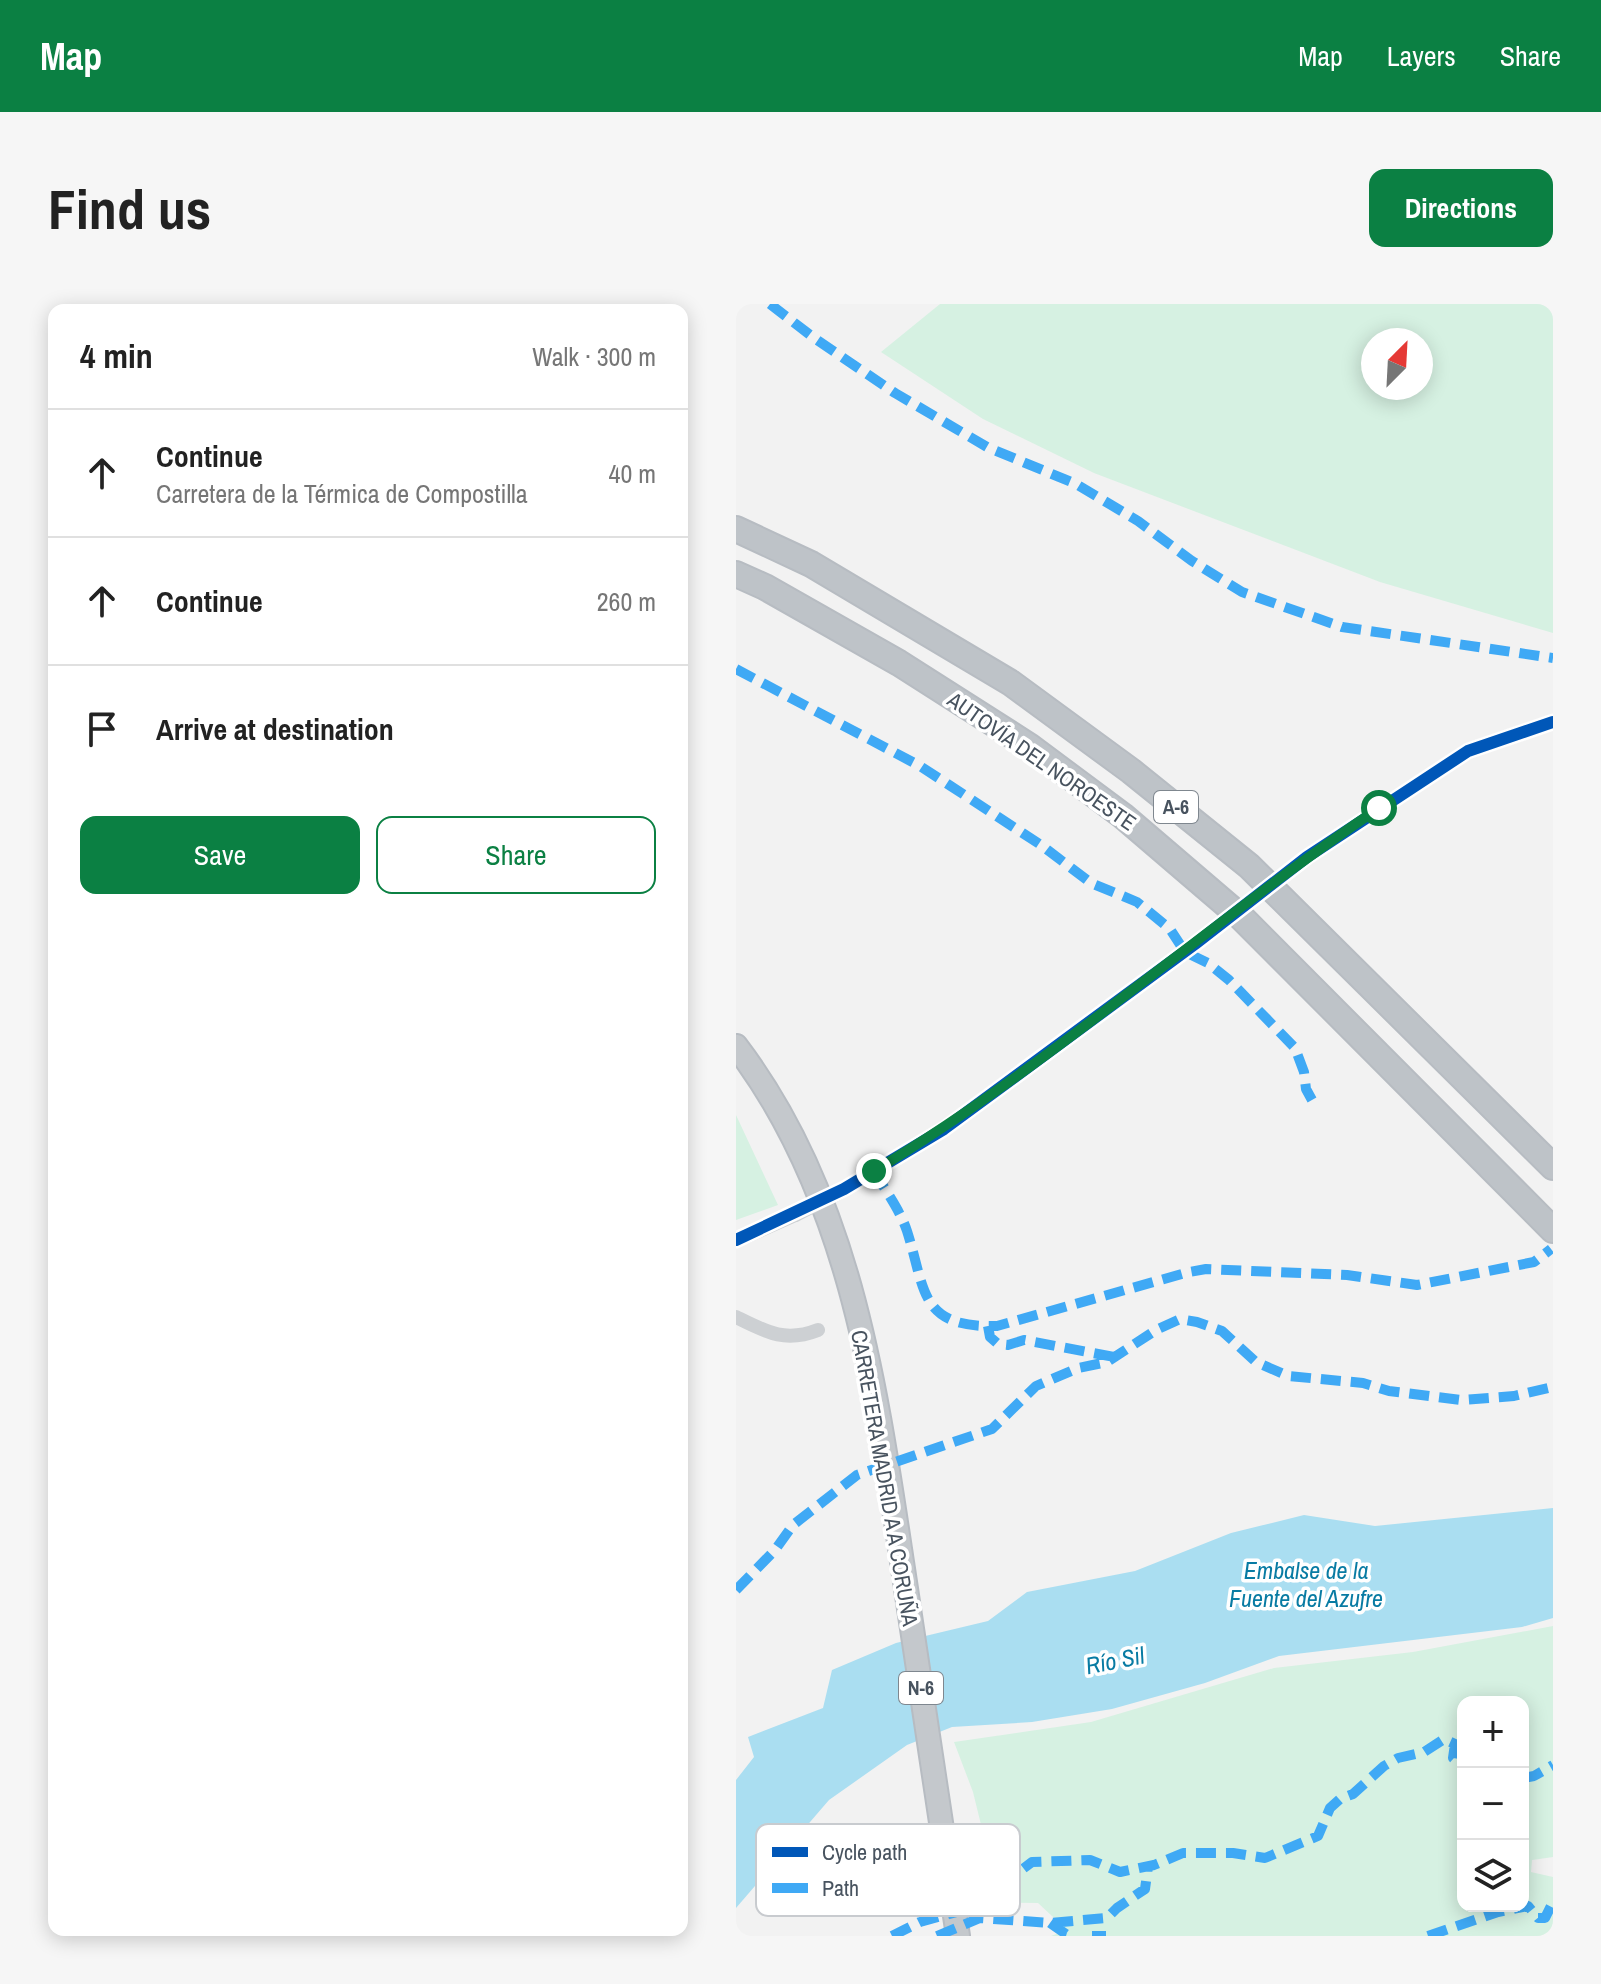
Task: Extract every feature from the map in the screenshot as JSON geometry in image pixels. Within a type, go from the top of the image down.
[{"type":"highway","name":"AUTOVÍA DEL NOROESTE","points":[[736,529],[811,564],[1011,683],[1131,771],[1249,866],[1553,1167]]},
{"type":"highway","name":"AUTOVÍA DEL NOROESTE","points":[[736,574],[765,587],[899,663],[1029,746],[1123,816],[1241,917],[1553,1230]]},
{"type":"highway","name":"CARRETERA MADRID A A CORUÑA","points":[[736,1046],[761,1078],[801,1149],[830,1221],[862,1335],[883,1441],[941,1824]]},
{"type":"highway","name":"CARRETERA MADRID A A CORUÑA","points":[[955,1916],[958,1936]]},
{"type":"street","points":[[736,1240],[844,1189],[944,1129],[1195,944],[1307,857],[1468,751],[1553,722]]},
{"type":"street","points":[[736,1317],[781,1336],[801,1337],[818,1330]]},
{"type":"green space","points":[[940,304],[1553,304],[1553,633],[1380,582],[1094,473],[983,419],[881,352]]},
{"type":"green space","points":[[736,1115],[778,1205],[736,1220]]},
{"type":"green space","points":[[1553,1626],[1553,1857],[1532,1860],[1531,1872],[1553,1877],[1553,1936],[1051,1936],[1067,1930],[1038,1903],[1020,1903],[1020,1824],[981,1824],[973,1792],[954,1742],[1091,1722],[1274,1668],[1413,1652]]},
{"type":"water","name":"Embalse de la Fuente del Azufre","points":[[1553,1508],[1553,1618],[1522,1627],[1279,1656],[1205,1683],[1112,1709],[1032,1722],[952,1727],[907,1745],[829,1800],[808,1824],[756,1824],[756,1885],[736,1908],[736,1780],[754,1757],[748,1737],[823,1708],[832,1670],[896,1643],[988,1621],[1027,1592],[1135,1571],[1231,1533],[1304,1515],[1375,1526]]},
{"type":"marked path","points":[[770,304],[895,393],[987,447],[1076,484],[1138,521],[1192,561],[1242,592],[1342,627],[1553,658]]},
{"type":"marked path","points":[[736,669],[920,766],[1041,845],[1091,883],[1137,902],[1170,929],[1185,952],[1208,963],[1229,980],[1295,1048],[1312,1100]]},
{"type":"marked path","points":[[874,1171],[904,1223],[930,1302],[939,1313],[972,1325],[997,1326],[1206,1269],[1347,1275],[1417,1285],[1534,1262],[1551,1249]]},
{"type":"marked path","points":[[736,1590],[775,1550],[793,1525],[857,1475],[992,1429],[1036,1386],[1078,1368],[1107,1362],[1156,1330],[1180,1319],[1222,1331],[1256,1362],[1288,1376],[1363,1383],[1389,1391],[1461,1400],[1514,1396],[1553,1387]]},
{"type":"marked path","points":[[988,1326],[990,1337],[998,1344],[1008,1345],[1024,1340],[1114,1357]]},
{"type":"marked path","points":[[1020,1871],[1032,1862],[1090,1860],[1120,1872],[1154,1865],[1183,1853],[1233,1853],[1265,1858],[1318,1836],[1330,1808],[1398,1758],[1424,1752],[1444,1739],[1455,1744],[1453,1758],[1457,1762]]},
{"type":"marked path","points":[[1529,1777],[1553,1765]]},
{"type":"marked path","points":[[937,1936],[980,1918],[1050,1923],[1107,1918],[1145,1889],[1148,1867]]},
{"type":"marked path","points":[[1428,1936],[1498,1912],[1528,1906],[1538,1918],[1545,1918],[1553,1902]]},
{"type":"marked path","points":[[892,1936],[920,1922],[942,1916]]},
{"type":"marked path","points":[[1050,1923],[1073,1936]]},
{"type":"marked path","points":[[1092,1936],[1106,1936]]},
{"type":"cycle path","points":[[736,1240],[844,1189],[944,1129],[1195,944],[1307,857],[1468,751],[1553,722]]},
{"type":"route","points":[[874,1171],[944,1129],[1014,1080],[1307,857],[1379,808]]},
{"type":"water label","name":"Río Sil","points":[[1115,1661]]}]
